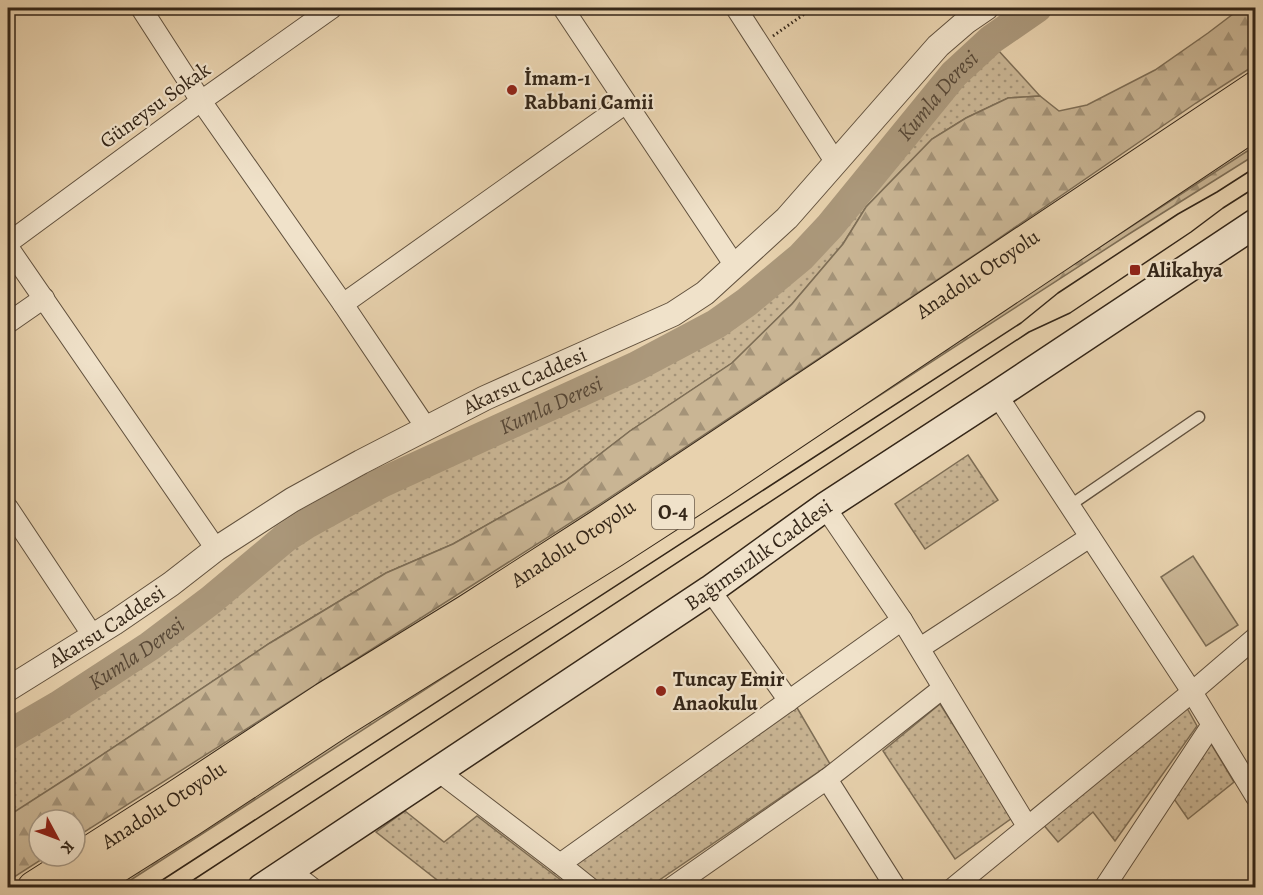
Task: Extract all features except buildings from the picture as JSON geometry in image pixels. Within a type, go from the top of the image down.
[{"type":"highway","name":"Anadolu Otoyolu","points":[[34,888],[325,699],[600,526],[1256,88]]},
{"type":"highway","name":"Anadolu Otoyolu","points":[[82,888],[339,722],[718,483],[1256,122]]},
{"type":"main road","name":"Bağımsızlık Caddesi","points":[[262,888],[710,590],[825,507],[1256,223]]},
{"type":"street","points":[[141,8],[201,101],[427,429]]},
{"type":"street","name":"Güneysu Sokak","points":[[8,245],[201,101],[332,8]]},
{"type":"street","points":[[563,8],[735,266]]},
{"type":"street","points":[[736,8],[836,163]]},
{"type":"street","name":"Akarsu Caddesi","points":[[8,690],[171,584],[216,549],[292,500],[485,398],[673,314],[705,293],[787,218],[938,46],[986,8]]},
{"type":"street","points":[[343,304],[626,103]]},
{"type":"street","points":[[8,245],[216,549]]},
{"type":"street","points":[[8,323],[44,298]]},
{"type":"street","points":[[997,395],[1192,692],[1256,797]]},
{"type":"street","points":[[825,507],[920,648],[1027,826]]},
{"type":"street","points":[[8,508],[93,636]]},
{"type":"street","points":[[920,648],[1090,537]]},
{"type":"street","points":[[710,590],[789,701]]},
{"type":"street","points":[[560,864],[902,620]]},
{"type":"street","points":[[956,887],[1256,637]]},
{"type":"street","points":[[671,888],[827,779],[943,688]]},
{"type":"street","points":[[1104,888],[1211,726]]},
{"type":"street","points":[[438,771],[590,888]]},
{"type":"street","points":[[827,779],[896,888]]},
{"type":"street","points":[[288,870],[312,888]]},
{"type":"lane","points":[[1069,506],[1198,417]]},
{"type":"path","points":[[760,45],[813,8]]},
{"type":"green space","points":[[1241,8],[1255,8],[1255,65],[600,504],[87,830],[87,808],[27,808],[28,868],[8,881],[8,816],[270,643],[386,573],[453,544],[565,481],[630,431],[732,363],[792,304],[843,244],[866,207],[932,139],[966,118],[1008,98],[1040,96],[1059,111],[1087,105],[1155,70]]},
{"type":"green space","points":[[998,50],[1040,96],[1008,98],[966,118],[932,139],[866,207],[843,244],[792,304],[732,363],[630,431],[565,481],[453,544],[386,573],[270,643],[8,817],[8,748],[141,661],[238,590],[290,546],[322,523],[710,338],[755,309],[824,248],[968,74]]},
{"type":"green space","points":[[1255,146],[1255,155],[1129,234],[120,887],[113,888]]},
{"type":"green space","points":[[968,455],[998,500],[925,549],[895,504]]},
{"type":"green space","points":[[1193,556],[1238,625],[1206,646],[1161,577]]},
{"type":"green space","points":[[940,704],[1012,818],[955,859],[883,751]]},
{"type":"green space","points":[[796,706],[830,764],[649,887],[602,887],[571,862]]},
{"type":"green space","points":[[1187,708],[1197,726],[1115,841],[1093,812],[1058,842],[1042,823]]},
{"type":"green space","points":[[1210,742],[1234,782],[1188,819],[1172,796]]},
{"type":"green space","points":[[405,811],[444,842],[477,816],[570,887],[446,887],[376,832]]},
{"type":"waterway","name":"Kumla Deresi","points":[[8,735],[58,706],[150,646],[211,600],[285,538],[308,523],[381,483],[635,367],[716,324],[747,302],[801,257],[830,226],[954,74],[992,39],[1037,8]]},
{"type":"tram line","points":[[150,888],[1021,323],[1058,293],[1178,214],[1256,167]]},
{"type":"tram line","points":[[181,888],[1029,332],[1070,313],[1256,187]]},
{"type":"place","name":"İmam-ı Rabbani Camii","points":[[512,90]]},
{"type":"place","name":"Alikahya","points":[[1135,270]]},
{"type":"place","name":"Tuncay Emir Anaokulu","points":[[661,691]]}]
